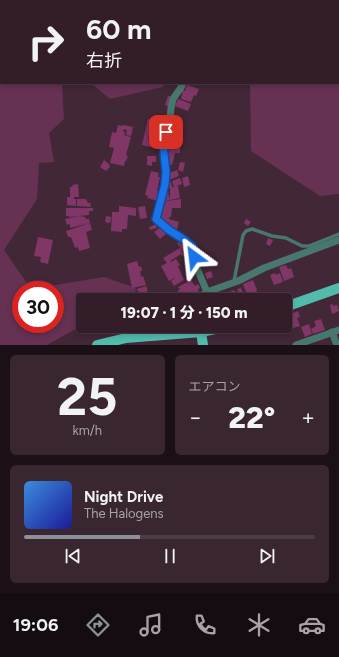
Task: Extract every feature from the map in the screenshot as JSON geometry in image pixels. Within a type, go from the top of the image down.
[{"type":"main road","points":[[292,305],[339,288]]},
{"type":"main road","points":[[98,345],[126,338],[168,333]]},
{"type":"main road","points":[[202,333],[203,345]]},
{"type":"street","points":[[182,86],[173,98],[170,120],[163,144],[166,172],[165,184],[156,219],[193,247],[196,266],[207,292],[339,240]]},
{"type":"street","points":[[296,345],[336,331],[337,345]]},
{"type":"lane","points":[[234,281],[243,235],[246,231],[252,229],[272,236],[286,238],[302,246],[309,246],[339,234]]},
{"type":"shaded area","points":[[0,84],[62,84],[64,119],[49,133],[54,162],[39,163],[37,199],[4,250],[25,281],[12,281],[12,333],[64,333],[64,284],[104,277],[136,288],[135,293],[76,293],[76,329],[47,345],[0,345]]},
{"type":"shaded area","points":[[92,84],[165,84],[163,87],[110,99]]},
{"type":"shaded area","points":[[250,84],[339,84],[339,194],[320,196],[251,151]]},
{"type":"building","points":[[187,85],[199,89],[191,102],[181,99],[183,90],[185,91]]},
{"type":"building","points":[[168,96],[174,97],[171,107],[165,105]]},
{"type":"building","points":[[178,99],[191,104],[188,111],[175,106]]},
{"type":"building","points":[[148,119],[159,121],[153,137],[149,136],[148,138],[156,141],[155,148],[142,145]]},
{"type":"building","points":[[118,125],[133,127],[131,136],[126,135],[127,130],[124,129],[123,131],[125,132],[124,135],[131,137],[126,155],[128,156],[124,166],[110,163],[114,148],[109,147],[112,132],[116,133]]},
{"type":"building","points":[[169,129],[174,130],[172,139],[167,137]]},
{"type":"building","points":[[167,144],[180,146],[180,153],[175,153],[172,165],[162,163]]},
{"type":"building","points":[[147,156],[156,156],[156,162],[152,162],[152,166],[147,165]]},
{"type":"building","points":[[104,160],[110,165],[106,171],[100,167]]},
{"type":"building","points":[[180,162],[185,163],[183,172],[178,170]]},
{"type":"building","points":[[177,170],[179,176],[169,180],[167,174]]},
{"type":"building","points":[[151,171],[159,173],[158,177],[160,177],[157,191],[161,192],[159,201],[147,198],[148,196],[145,195]]},
{"type":"building","points":[[188,176],[190,185],[184,187],[182,178]]},
{"type":"building","points":[[180,178],[182,184],[174,187],[172,181]]},
{"type":"building","points":[[171,182],[172,187],[178,186],[180,198],[170,200],[170,188],[166,189],[167,183]]},
{"type":"building","points":[[78,184],[79,197],[70,197],[70,187]]},
{"type":"building","points":[[168,191],[170,200],[164,201],[165,192]]},
{"type":"building","points":[[67,197],[74,197],[74,199],[76,199],[76,206],[67,205]]},
{"type":"building","points":[[77,199],[86,199],[88,203],[91,203],[90,207],[77,206]]},
{"type":"building","points":[[181,199],[181,208],[172,208],[171,217],[169,217],[169,219],[179,222],[177,229],[160,222],[159,219],[162,203],[165,204],[166,201]]},
{"type":"building","points":[[119,206],[136,208],[136,216],[128,215],[127,229],[122,229],[122,232],[111,231],[112,212],[119,212]]},
{"type":"building","points":[[145,206],[147,218],[140,219],[138,207]]},
{"type":"building","points":[[66,208],[93,208],[93,211],[89,211],[89,215],[69,217],[66,216]]},
{"type":"building","points":[[79,216],[89,219],[90,223],[70,228],[70,224],[67,225],[65,219]]},
{"type":"building","points":[[106,216],[111,217],[110,223],[105,222]]},
{"type":"building","points":[[246,219],[251,222],[248,226],[244,223]]},
{"type":"building","points":[[90,223],[92,230],[86,232],[90,248],[79,251],[78,247],[75,248],[71,237],[68,237],[66,231]]},
{"type":"building","points":[[156,224],[157,228],[150,230],[149,227]]},
{"type":"building","points":[[162,226],[167,233],[160,239],[154,232]]},
{"type":"building","points":[[38,237],[53,240],[48,264],[40,262],[41,257],[34,256]]},
{"type":"building","points":[[268,238],[273,240],[270,246],[266,244]]},
{"type":"building","points":[[182,240],[188,250],[183,252],[177,243]]},
{"type":"building","points":[[180,248],[184,255],[182,256],[181,254],[170,261],[171,262],[176,259],[180,265],[178,266],[184,280],[174,286],[171,281],[176,277],[169,281],[161,266],[167,263],[163,258]]},
{"type":"building","points":[[137,261],[139,267],[141,266],[142,271],[140,271],[140,277],[143,276],[146,285],[132,288],[127,264]]},
{"type":"building","points":[[286,265],[288,269],[291,268],[294,277],[284,281],[279,267]]},
{"type":"building","points":[[211,271],[213,277],[207,279],[205,273]]},
{"type":"building","points":[[275,273],[276,275],[280,273],[283,282],[274,285],[270,275]]},
{"type":"building","points":[[191,280],[195,286],[198,284],[200,288],[198,289],[199,291],[196,293],[179,293],[178,290],[180,289],[178,287]]},
{"type":"building","points":[[253,280],[257,290],[256,292],[243,293],[246,292],[243,284]]},
{"type":"building","points":[[146,286],[148,291],[139,293],[137,289]]},
{"type":"building","points":[[241,288],[243,293],[238,293],[237,289]]},
{"type":"building","points":[[234,290],[235,293],[228,293]]},
{"type":"building","points":[[333,304],[333,306],[337,305],[339,311],[332,314],[330,305]]},
{"type":"building","points":[[298,311],[300,317],[296,318],[300,326],[292,328],[292,314]]},
{"type":"building","points":[[321,319],[325,330],[313,334],[311,329],[316,326],[314,321]]},
{"type":"building","points":[[309,324],[312,334],[305,337],[301,327]]},
{"type":"route","points":[[166,132],[163,144],[166,172],[165,184],[156,219],[193,247],[194,257]]}]
